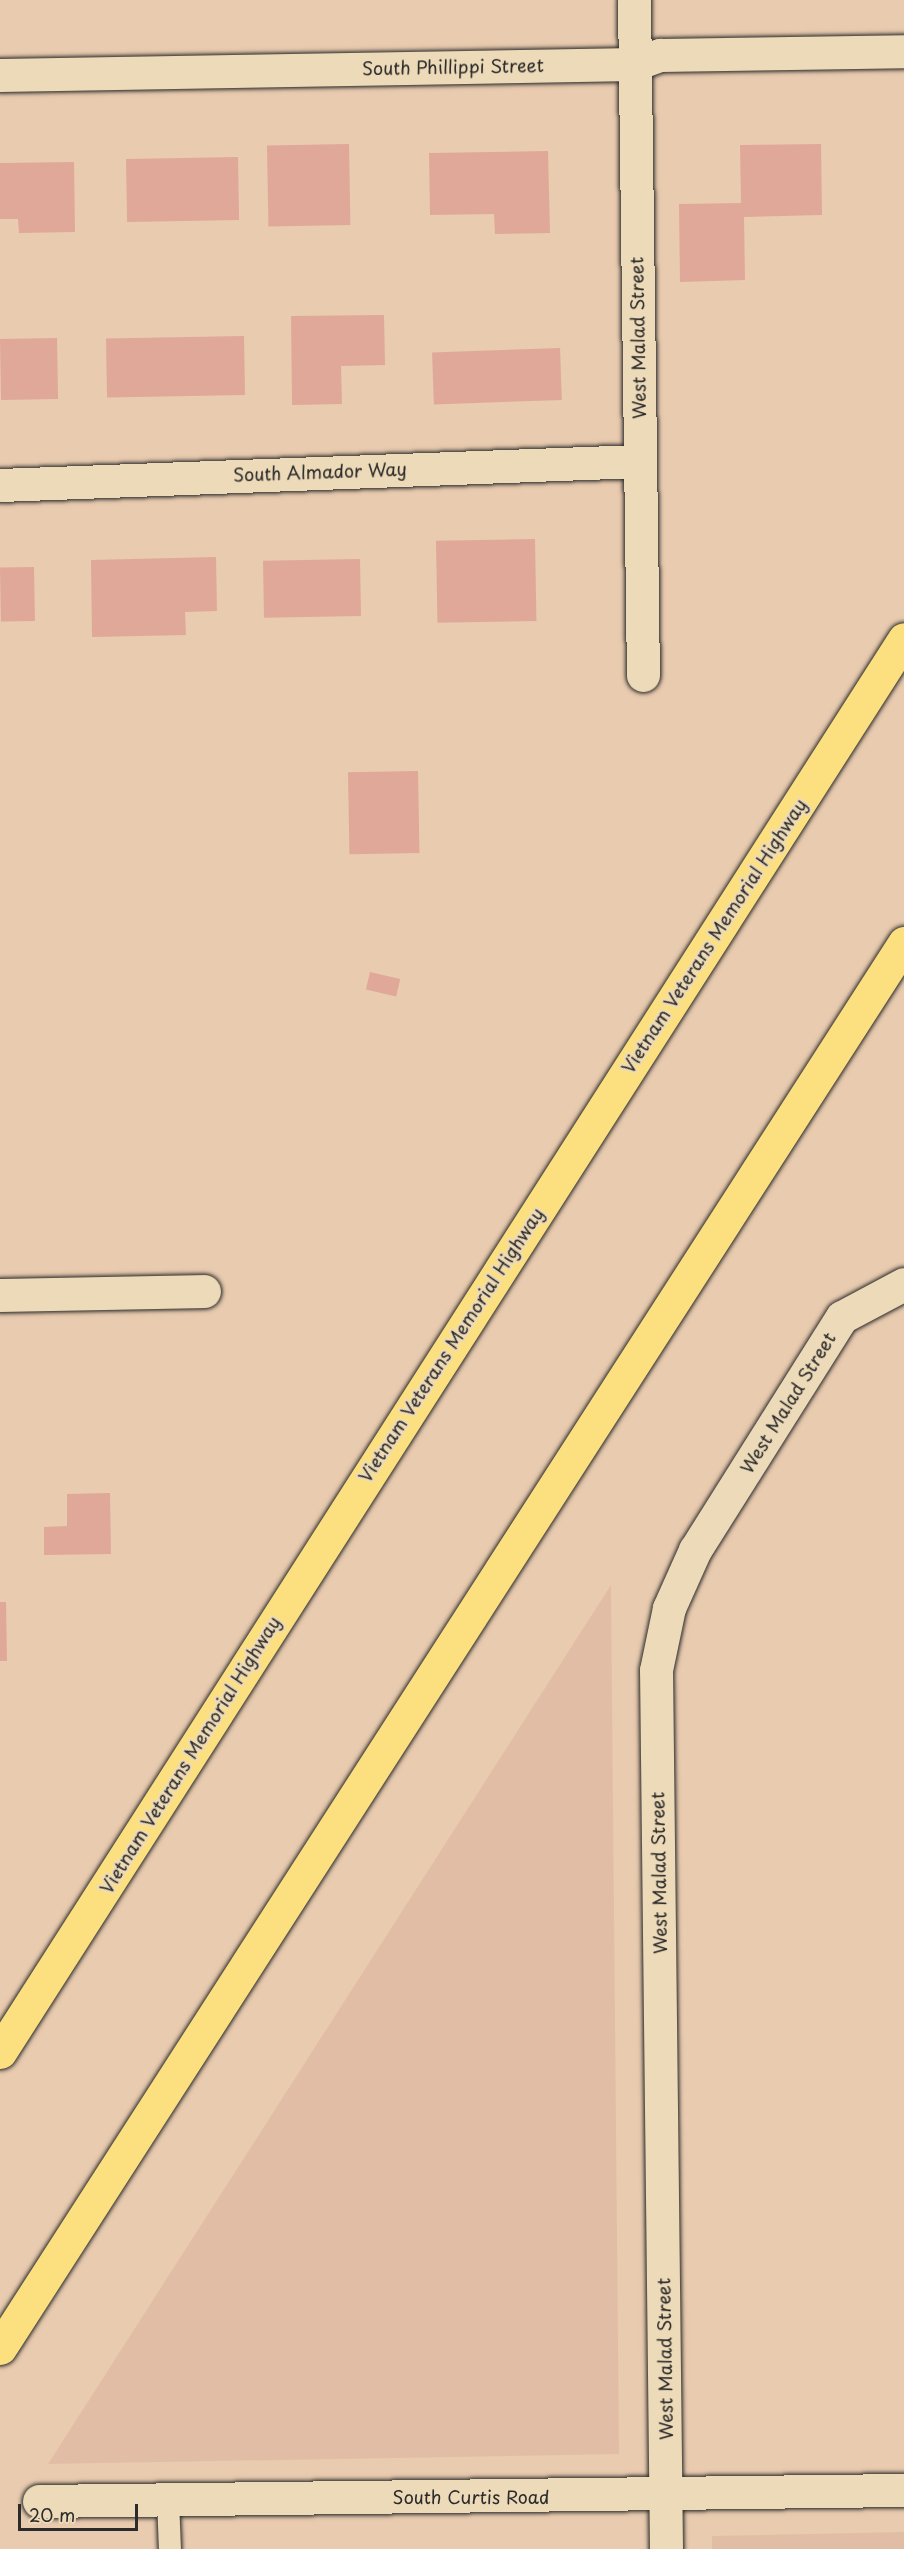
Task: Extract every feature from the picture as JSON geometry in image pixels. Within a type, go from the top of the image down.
[{"type":"highway","name":"Vietnam Veterans Memorial Highway","points":[[0,2052],[904,639]]},
{"type":"highway","points":[[0,2348],[904,943]]},
{"type":"street","name":"West Malad Street","points":[[634,0],[643,675]]},
{"type":"street","name":"South Phillippi Street","points":[[0,75],[635,64],[660,55],[904,51]]},
{"type":"street","name":"South Almador Way","points":[[0,485],[640,461]]},
{"type":"street","name":"West Malad Street","points":[[666,2549],[656,1670],[669,1608],[695,1550],[842,1317],[904,1284]]},
{"type":"street","points":[[0,1295],[204,1291]]},
{"type":"street","name":"South Curtis Road","points":[[39,2501],[667,2495],[904,2490]]},
{"type":"lane","points":[[168,2499],[170,2549]]},
{"type":"shaded area","points":[[611,1585],[619,2454],[48,2464]]},
{"type":"shaded area","points":[[904,2532],[904,2549],[712,2549],[712,2536]]},
{"type":"building","points":[[349,144],[350,225],[268,226],[267,145]]},
{"type":"building","points":[[821,144],[822,215],[744,217],[745,280],[680,282],[679,204],[741,203],[740,145]]},
{"type":"building","points":[[548,151],[550,233],[495,234],[494,214],[430,215],[429,153]]},
{"type":"building","points":[[238,157],[239,220],[127,222],[126,159]]},
{"type":"building","points":[[74,162],[75,232],[19,233],[18,219],[0,219],[0,163]]},
{"type":"building","points":[[384,315],[385,365],[341,366],[342,404],[292,405],[291,316]]},
{"type":"building","points":[[244,336],[245,395],[107,397],[106,338]]},
{"type":"building","points":[[57,338],[58,399],[1,400],[0,339]]},
{"type":"building","points":[[560,348],[562,400],[434,404],[432,352]]},
{"type":"building","points":[[535,539],[536,621],[437,623],[436,541]]},
{"type":"building","points":[[216,557],[217,611],[185,612],[186,635],[92,637],[91,560]]},
{"type":"building","points":[[360,559],[361,616],[264,618],[263,561]]},
{"type":"building","points":[[34,567],[35,621],[1,622],[0,568]]},
{"type":"building","points":[[418,771],[419,853],[349,854],[348,772]]},
{"type":"building","points":[[370,972],[400,979],[396,997],[366,990]]},
{"type":"building","points":[[110,1493],[111,1554],[44,1555],[44,1527],[67,1526],[67,1494]]},
{"type":"building","points":[[0,1602],[6,1602],[7,1661],[0,1661]]}]
